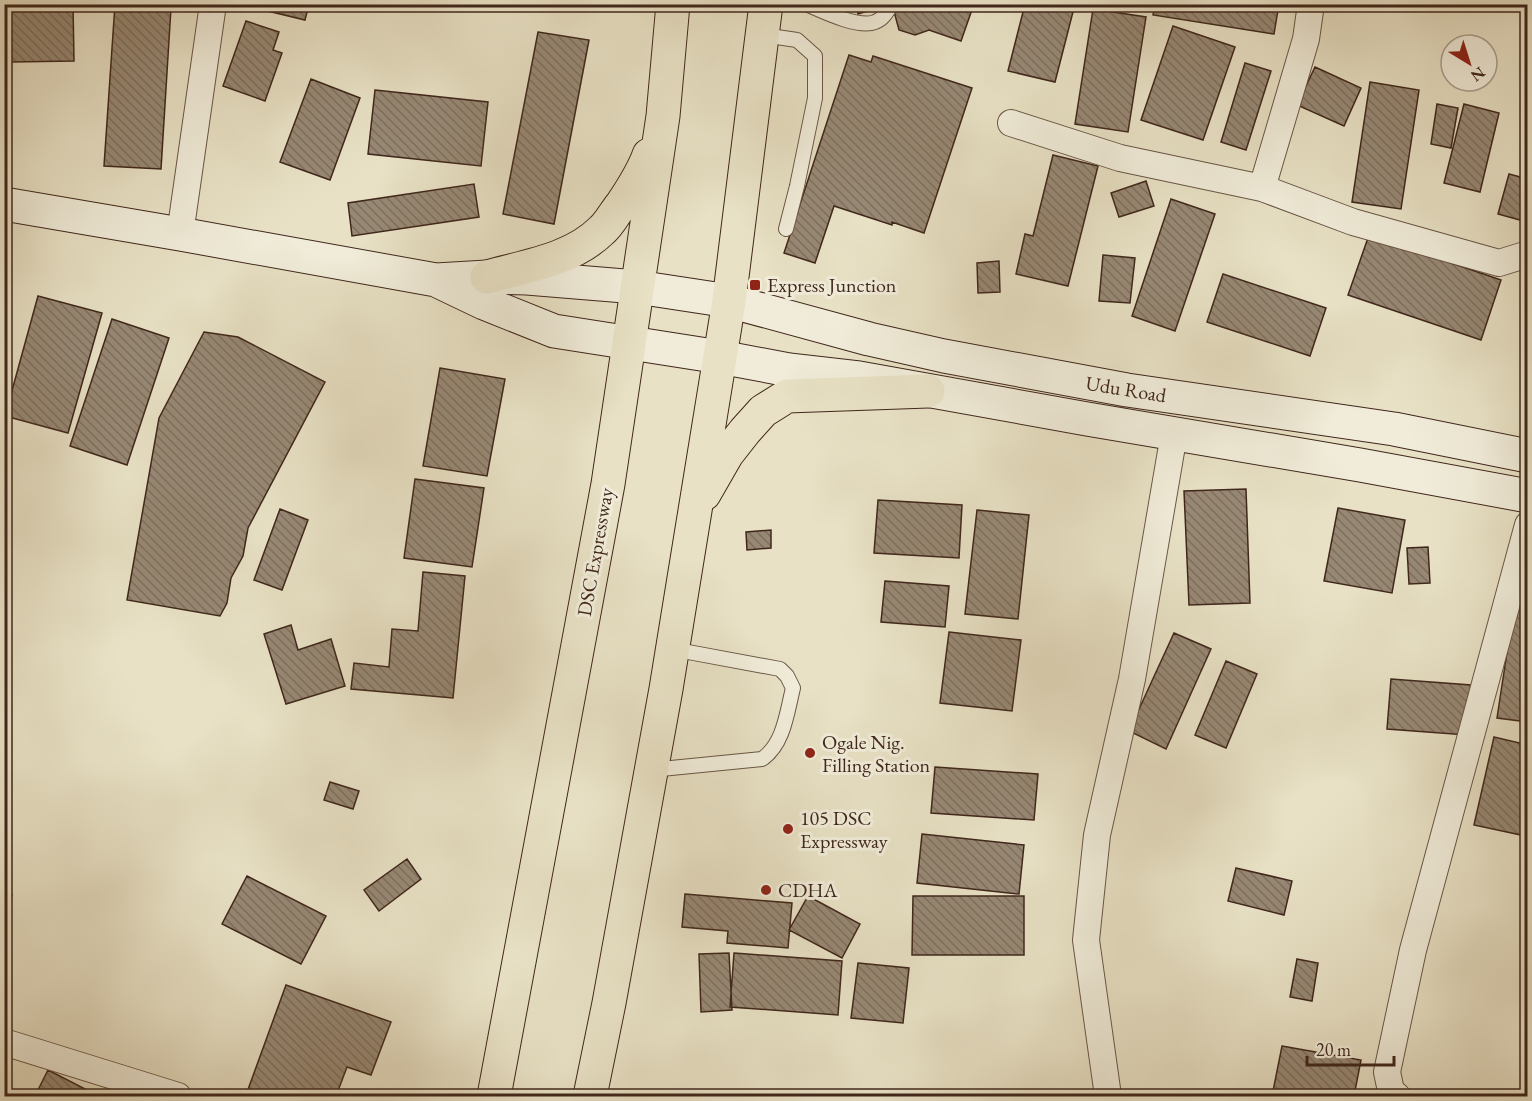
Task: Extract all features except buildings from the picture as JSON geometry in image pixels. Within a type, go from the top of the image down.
[{"type":"main road","name":"DSC Expressway","points":[[494,1096],[608,484],[663,116],[673,4]]},
{"type":"main road","points":[[590,1096],[651,770],[720,357],[765,20]]},
{"type":"main road","points":[[487,277],[551,260],[578,249],[603,230],[645,165],[663,116]]},
{"type":"main road","points":[[4,204],[436,280]]},
{"type":"main road","name":"Udu Road","points":[[436,280],[487,277],[637,287],[729,301],[869,339],[944,356],[1127,390],[1394,429],[1527,456]]},
{"type":"main road","name":"Udu Road","points":[[436,280],[554,332],[720,357],[789,370],[859,378],[1527,496]]},
{"type":"main road","points":[[693,514],[727,454],[745,431],[763,411],[787,396],[928,391]]},
{"type":"street","points":[[180,234],[213,4]]},
{"type":"street","points":[[1262,188],[1306,39],[1311,4]]},
{"type":"street","points":[[1011,123],[1120,158],[1262,188],[1353,222],[1499,263],[1527,254]]},
{"type":"street","points":[[1108,1096],[1086,939],[1096,835],[1132,679],[1174,434]]},
{"type":"street","points":[[1397,1096],[1391,1091],[1386,1072],[1413,950],[1527,525]]},
{"type":"street","points":[[4,1042],[178,1096]]},
{"type":"lane","points":[[806,4],[846,21],[874,23],[886,15],[892,4]]},
{"type":"lane","points":[[765,20],[797,40],[815,56],[815,98],[786,229]]},
{"type":"lane","points":[[651,770],[762,759],[768,755],[779,740],[794,688],[788,676],[780,669],[672,649]]},
{"type":"place","name":"Express Junction","points":[[755,285]]},
{"type":"place","name":"Ogale Nig. Filling Station","points":[[810,753]]},
{"type":"place","name":"105 DSC Expressway","points":[[788,829]]},
{"type":"place","name":"CDHA","points":[[766,890]]}]
